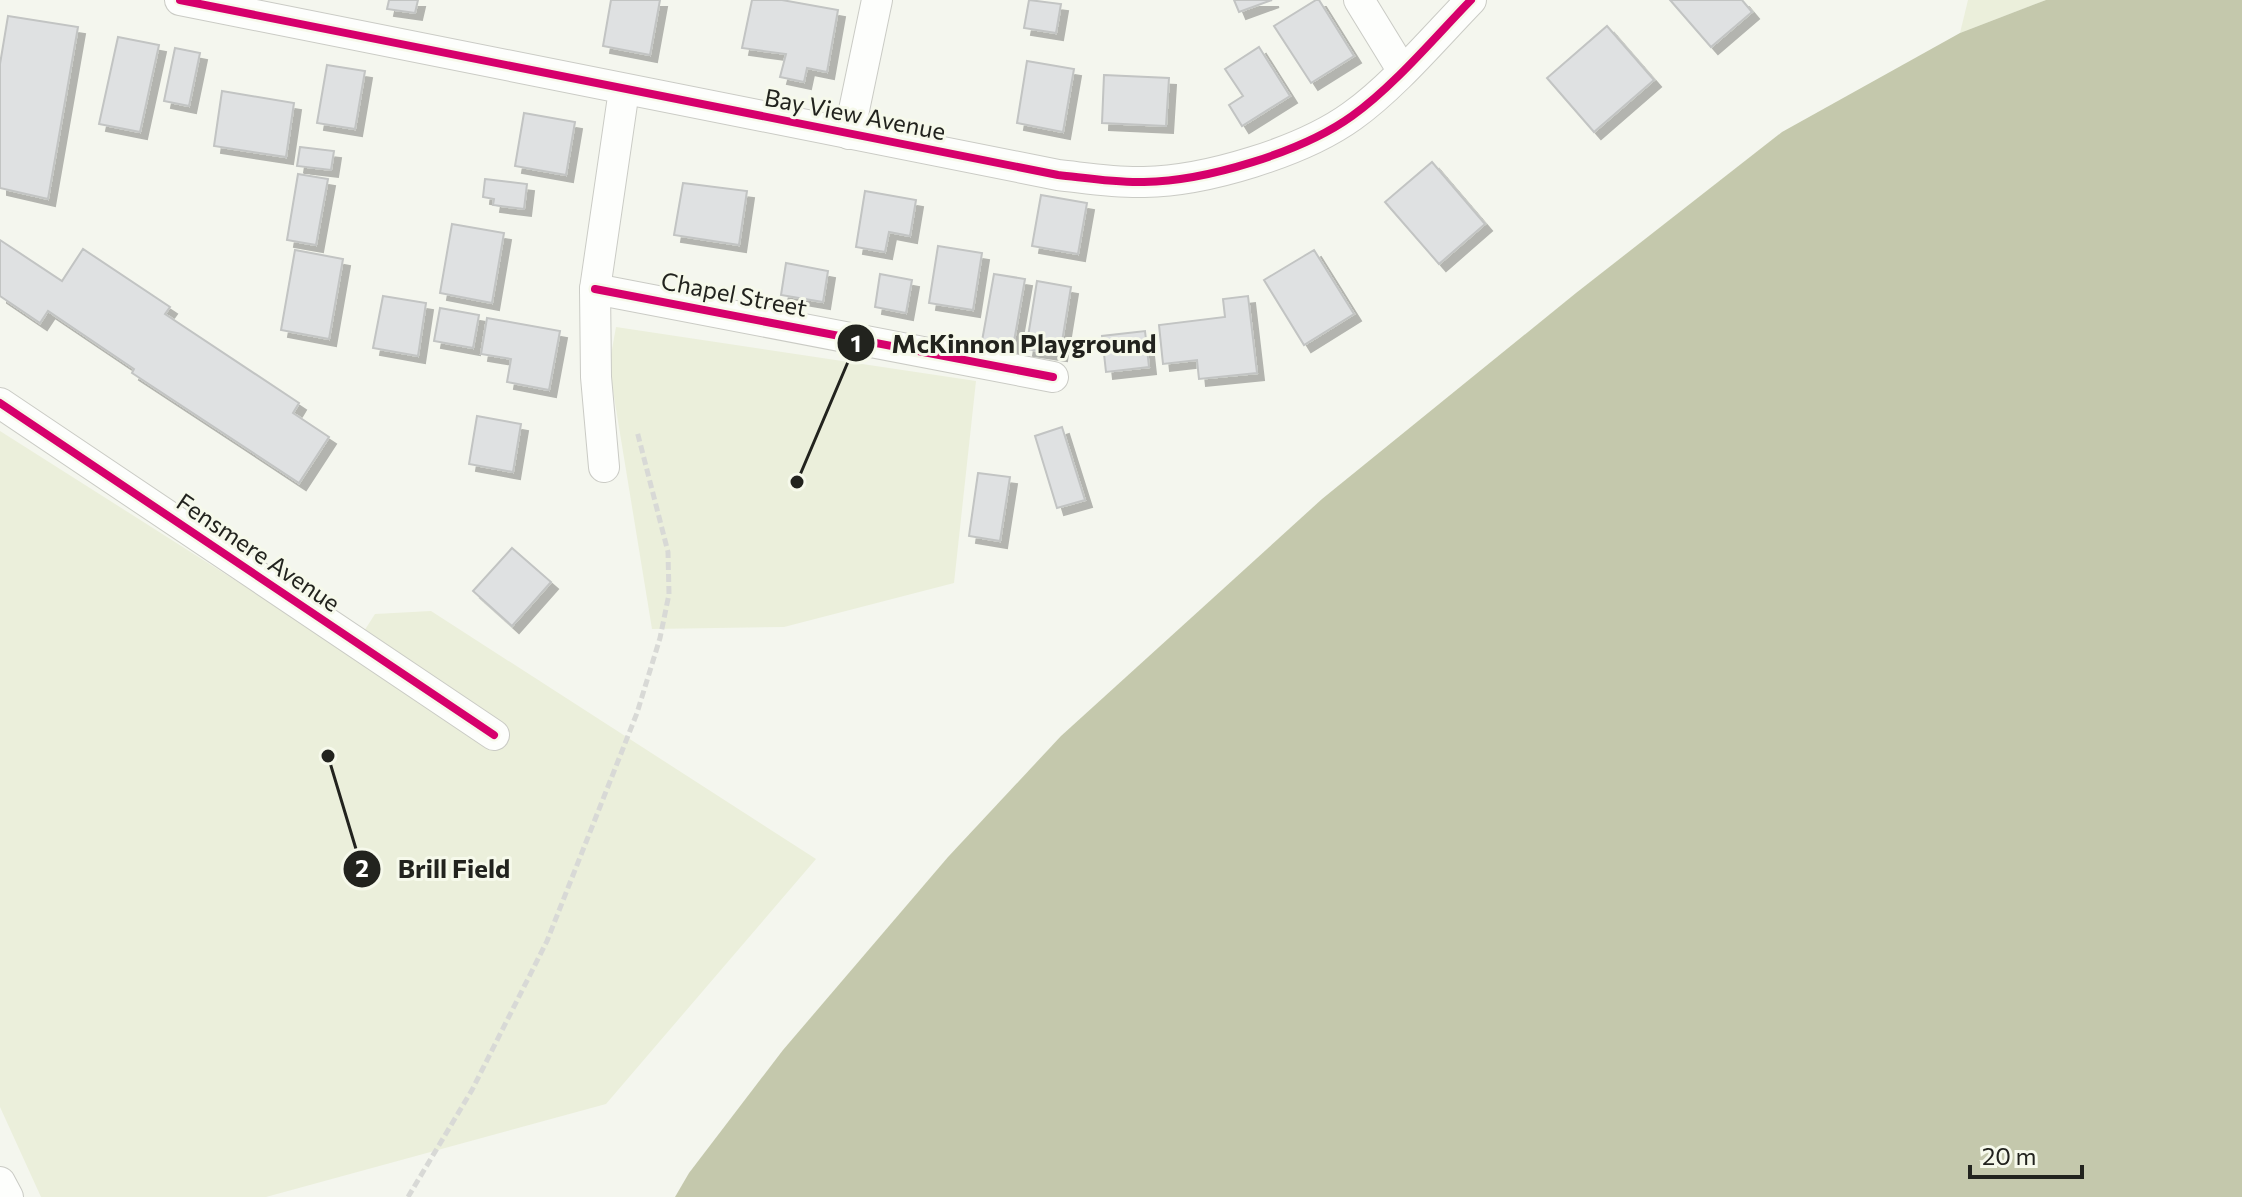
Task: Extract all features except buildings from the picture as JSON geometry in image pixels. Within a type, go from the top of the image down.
[{"type":"street","name":"Bay View Avenue","points":[[180,0],[1058,175],[1143,182],[1201,175],[1282,153],[1352,116],[1471,0]]},
{"type":"street","points":[[849,134],[877,0]]},
{"type":"street","points":[[1359,0],[1402,70]]},
{"type":"street","points":[[604,467],[596,377],[595,289],[624,90]]},
{"type":"street","name":"Chapel Street","points":[[595,289],[1053,377]]},
{"type":"street","name":"Fensmere Avenue","points":[[0,403],[494,735]]},
{"type":"street","points":[[0,1182],[8,1197]]},
{"type":"path","points":[[408,1197],[472,1090],[547,941],[637,713],[660,638],[669,594],[668,552],[635,422]]},
{"type":"shaded area","points":[[1968,0],[2046,0],[1960,33]]},
{"type":"shaded area","points":[[2046,0],[2242,0],[2242,1197],[675,1197],[689,1173],[783,1050],[948,857],[1061,736],[1322,499],[1576,293],[1782,132],[1960,33]]},
{"type":"shaded area","points":[[616,327],[976,381],[954,583],[784,627],[652,629],[609,366]]},
{"type":"shaded area","points":[[0,431],[350,653],[375,614],[431,611],[816,859],[606,1104],[266,1197],[41,1197],[0,1107]]},
{"type":"cycle path","points":[[180,0],[1058,175],[1133,182],[1169,180],[1224,170],[1281,152],[1331,129],[1383,91],[1471,0]]},
{"type":"cycle path","points":[[595,289],[1053,377]]},
{"type":"cycle path","points":[[0,403],[494,735]]},
{"type":"place","name":"McKinnon Playground","points":[[797,482]]},
{"type":"place","name":"Brill Field","points":[[328,756]]}]
